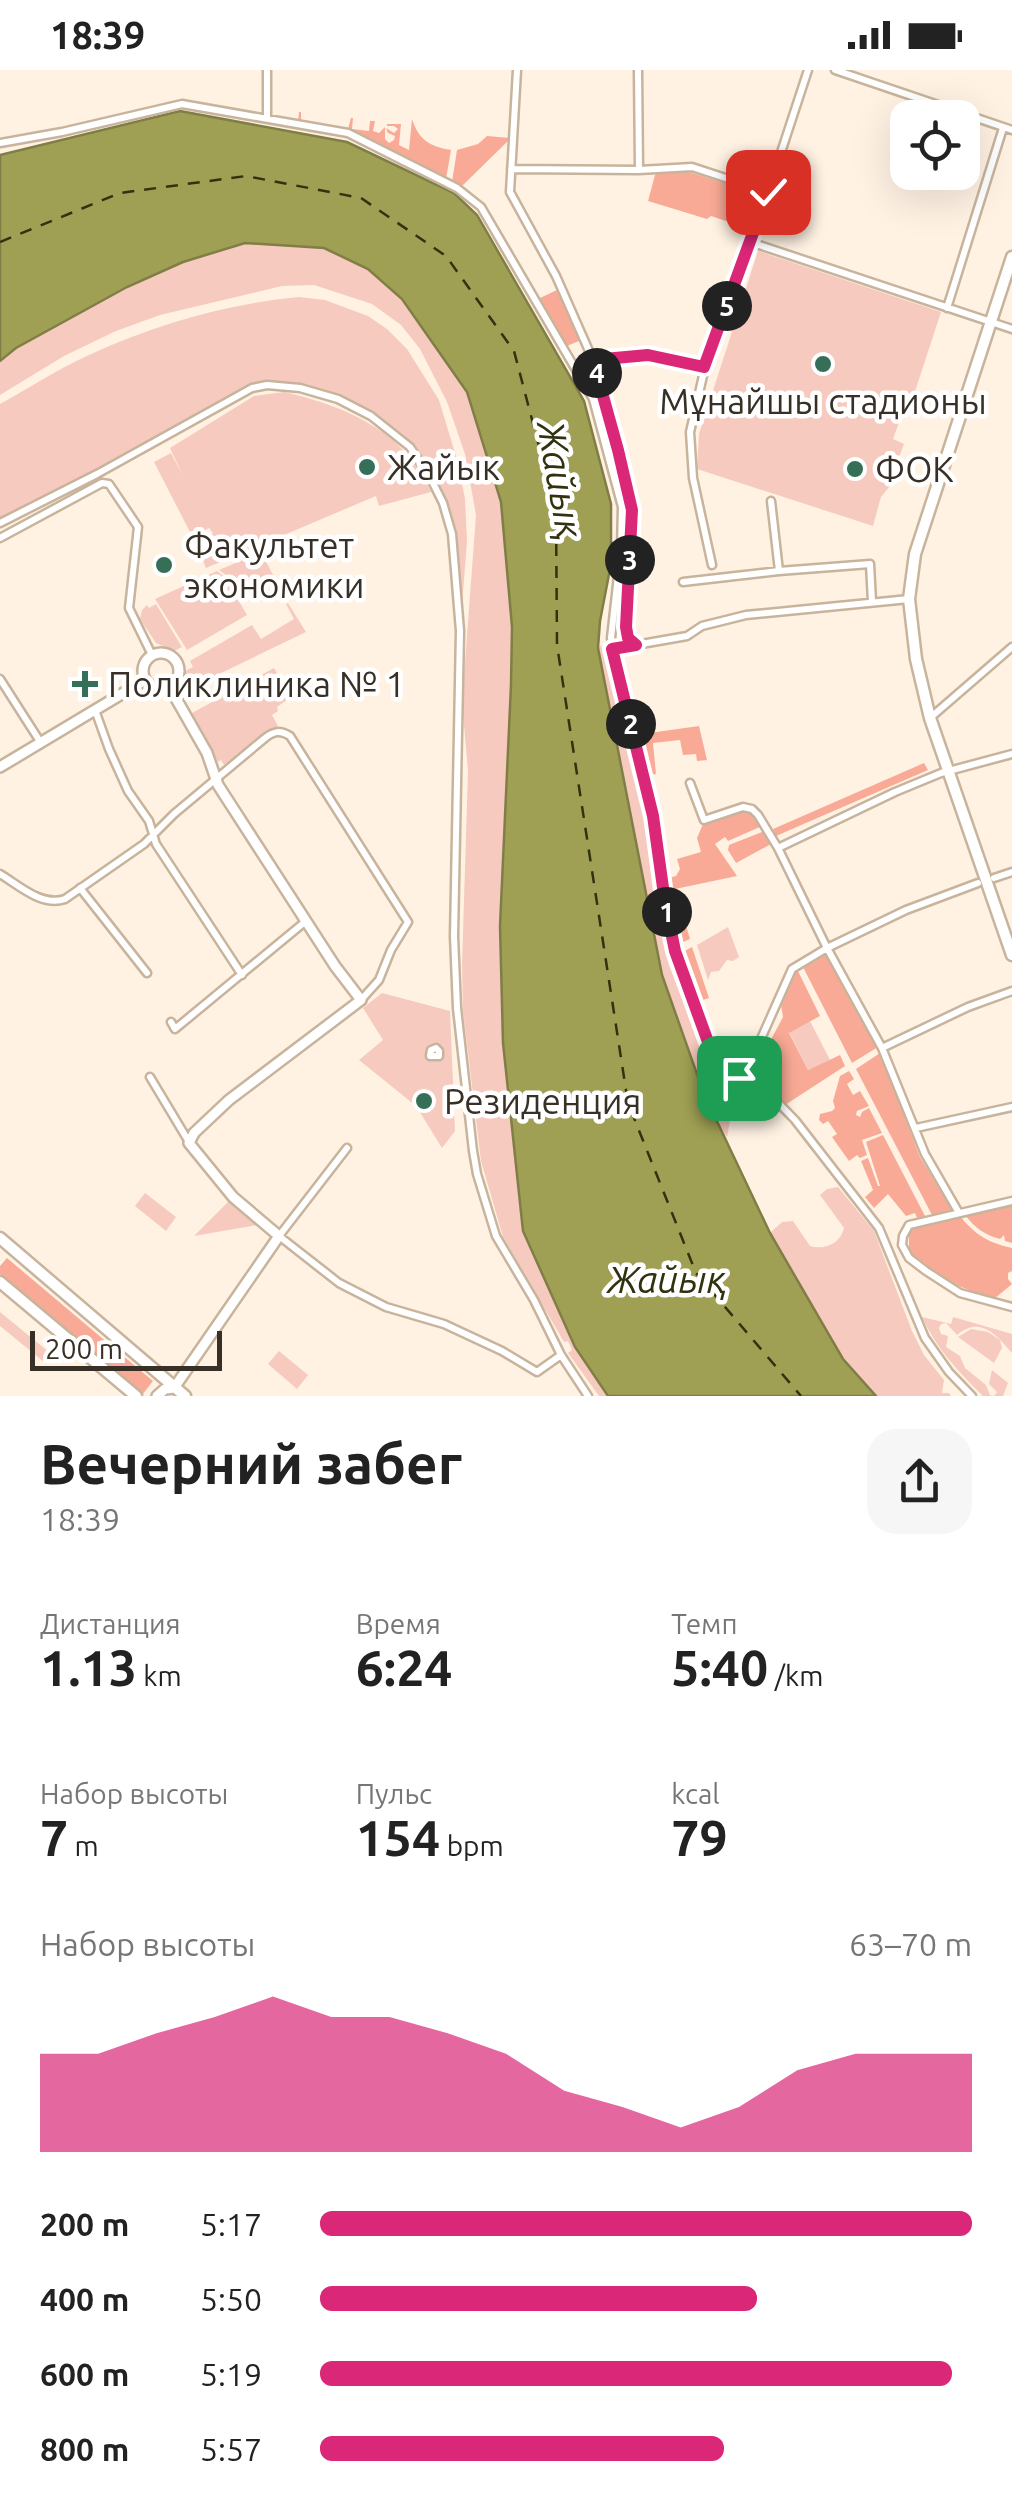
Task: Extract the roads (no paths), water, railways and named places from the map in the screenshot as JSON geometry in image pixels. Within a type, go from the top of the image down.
[{"type":"main road","points":[[1012,256],[915,554],[908,599],[916,659],[930,718],[1012,955]]},
{"type":"main road","points":[[0,1238],[174,1392],[185,1396]]},
{"type":"main road","points":[[0,1282],[136,1396]]},
{"type":"street","points":[[266,118],[268,70]]},
{"type":"street","points":[[516,70],[509,186],[556,276],[593,360],[618,450],[632,510],[626,627],[628,638],[636,645]]},
{"type":"street","points":[[638,70],[638,170]]},
{"type":"street","points":[[712,566],[692,478],[690,432],[704,367],[808,70]]},
{"type":"street","points":[[835,70],[1012,130]]},
{"type":"street","points":[[0,143],[182,104],[354,136],[457,188],[481,208],[593,399],[622,507],[612,649],[653,816],[675,951],[720,1075],[760,1084],[845,1184],[879,1228],[925,1338],[948,1372],[972,1396]]},
{"type":"street","points":[[947,308],[1003,128]]},
{"type":"street","points":[[510,169],[692,168],[768,192]]},
{"type":"street","points":[[750,242],[1012,329]]},
{"type":"street","points":[[593,360],[648,355],[704,367]]},
{"type":"street","points":[[0,522],[266,384],[300,388],[338,399],[375,418],[410,447],[442,503],[452,534],[460,631],[454,936],[457,1008],[477,1174],[496,1236],[588,1396]]},
{"type":"street","points":[[0,538],[102,483],[109,484],[138,527],[129,608],[152,655]]},
{"type":"street","points":[[771,501],[779,571]]},
{"type":"street","points":[[684,582],[870,564],[872,602]]},
{"type":"street","points":[[612,649],[687,636],[702,626],[746,615],[908,599]]},
{"type":"street","points":[[930,718],[1012,648]]},
{"type":"street","points":[[152,655],[170,655],[178,664],[179,676],[170,688],[154,688],[145,680],[143,666],[152,655]]},
{"type":"street","points":[[0,766],[145,680]]},
{"type":"street","points":[[2,685],[40,743]]},
{"type":"street","points":[[170,688],[207,753],[217,779],[360,1000]]},
{"type":"street","points":[[95,710],[128,790],[149,821],[160,850],[242,974]]},
{"type":"street","points":[[0,874],[45,901],[65,899],[153,836],[272,733],[290,736],[408,922],[379,980],[360,1000],[229,1100],[194,1133],[190,1143]]},
{"type":"street","points":[[778,848],[895,792],[949,771],[1012,754]]},
{"type":"street","points":[[690,783],[704,820],[743,807],[758,815],[882,1048],[924,1154],[960,1213]]},
{"type":"street","points":[[994,878],[1012,872]]},
{"type":"street","points":[[748,1068],[792,969],[906,910],[978,882]]},
{"type":"street","points":[[80,888],[147,973]]},
{"type":"street","points":[[171,1022],[176,1029],[306,921]]},
{"type":"street","points":[[882,1048],[1012,990]]},
{"type":"street","points":[[150,1076],[190,1143],[234,1197],[339,1283],[386,1306],[444,1324],[537,1372],[561,1355]]},
{"type":"street","points":[[915,1128],[1012,1107]]},
{"type":"street","points":[[157,1396],[166,1389],[174,1392],[280,1236],[347,1148]]},
{"type":"street","points":[[1012,1201],[909,1225],[902,1246],[909,1258],[960,1293],[1012,1306]]},
{"type":"water","name":"Жайық","points":[[180,111],[347,142],[454,193],[477,215],[584,401],[611,504],[611,564],[598,648],[662,975],[704,1094],[770,1233],[843,1359],[876,1396],[608,1396],[575,1347],[523,1231],[503,1043],[500,926],[512,627],[501,502],[467,392],[402,299],[368,269],[324,248],[245,243],[183,262],[127,287],[16,348],[0,361],[0,155]]},
{"type":"place","name":"Мұнайшы стадионы","points":[[823,364]]},
{"type":"place","name":"Жайык","points":[[367,467]]},
{"type":"place","name":"ФОК","points":[[855,469]]},
{"type":"place","name":"Факультет экономики","points":[[164,565]]},
{"type":"place","name":"Поликлиника № 1","points":[[85,684]]},
{"type":"place","name":"Резиденция","points":[[424,1101]]}]
